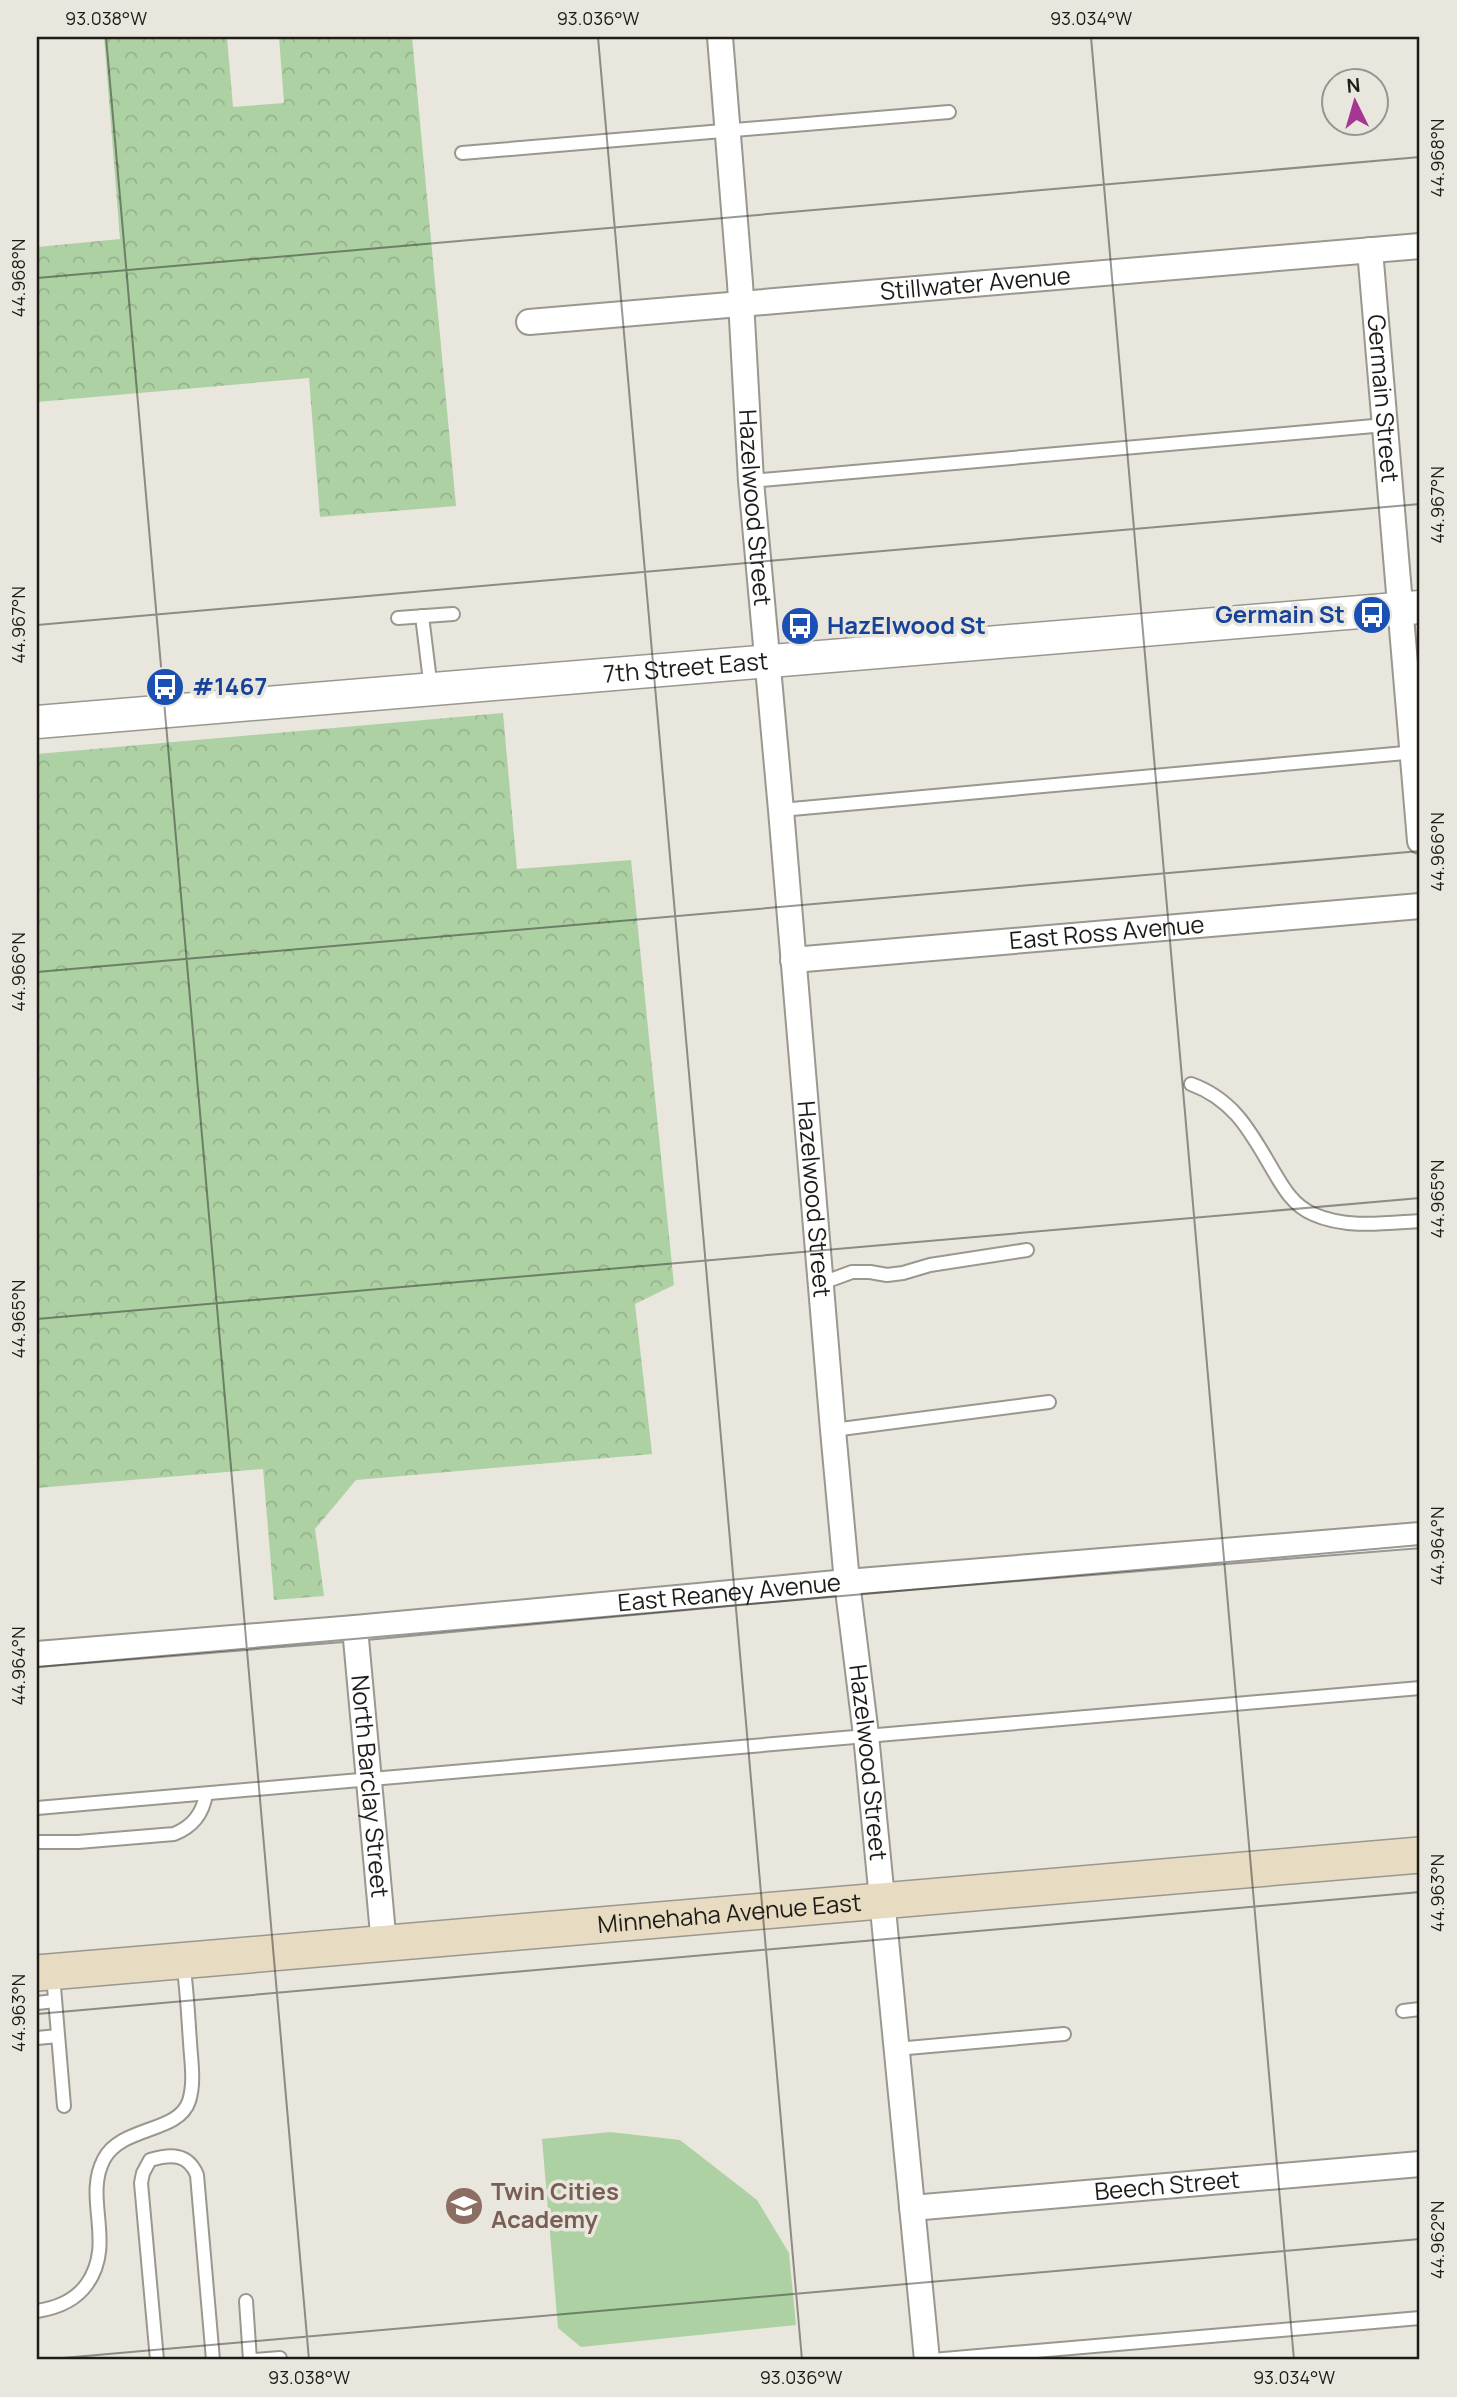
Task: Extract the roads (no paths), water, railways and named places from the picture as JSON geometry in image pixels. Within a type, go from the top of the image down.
[{"type":"main road","name":"Minnehaha Avenue East","points":[[48,1982],[183,1962],[1420,1855]]},
{"type":"street","name":"Hazelwood Street","points":[[720,37],[729,132],[751,481],[833,1430],[847,1582],[866,1735],[927,2360]]},
{"type":"street","name":"Stillwater Avenue","points":[[529,323],[1420,246]]},
{"type":"street","name":"Germain Street","points":[[1370,250],[1385,425],[1410,608],[1420,841]]},
{"type":"street","name":"7th Street East","points":[[37,722],[1410,608]]},
{"type":"street","name":"East Ross Avenue","points":[[793,960],[1420,906]]},
{"type":"street","name":"East Reaney Avenue","points":[[37,1654],[355,1628],[847,1582],[1420,1535]]},
{"type":"street","name":"North Barclay Street","points":[[355,1628],[384,1945]]},
{"type":"street","name":"Beech Street","points":[[912,2208],[1420,2164]]},
{"type":"lane","points":[[462,153],[949,112]]},
{"type":"lane","points":[[751,481],[1385,425]]},
{"type":"lane","points":[[398,618],[453,614]]},
{"type":"lane","points":[[422,616],[431,689]]},
{"type":"lane","points":[[781,810],[1417,752]]},
{"type":"lane","points":[[1191,1084],[1220,1098],[1236,1113],[1284,1189],[1299,1206],[1315,1215],[1358,1223],[1420,1221]]},
{"type":"lane","points":[[822,1283],[852,1272],[887,1275],[903,1273],[930,1265],[1027,1250]]},
{"type":"lane","points":[[833,1430],[1049,1402]]},
{"type":"lane","points":[[37,1808],[1420,1688]]},
{"type":"lane","points":[[37,1842],[78,1842],[174,1834],[188,1829],[193,1823],[204,1804],[206,1794]]},
{"type":"lane","points":[[37,2311],[57,2307],[79,2295],[95,2273],[101,2249],[97,2202],[99,2173],[104,2158],[118,2141],[175,2118],[189,2104],[193,2081],[183,1962]]},
{"type":"lane","points":[[37,2003],[48,1982]]},
{"type":"lane","points":[[48,1982],[58,2036],[64,2106]]},
{"type":"lane","points":[[1404,2011],[1420,2009]]},
{"type":"lane","points":[[896,2049],[1064,2034]]},
{"type":"lane","points":[[37,2038],[58,2036]]},
{"type":"lane","points":[[157,2360],[141,2183],[150,2160],[165,2156],[181,2158],[193,2165],[197,2175],[213,2360]]},
{"type":"lane","points":[[246,2301],[252,2360],[280,2358]]},
{"type":"lane","points":[[932,2360],[1420,2318]]},
{"type":"place","name":"Germain St","points":[[1372,615]]},
{"type":"place","name":"HazElwood St","points":[[800,626]]},
{"type":"place","name":"#1467","points":[[165,687]]},
{"type":"place","name":"Twin Cities Academy","points":[[464,2206]]}]
